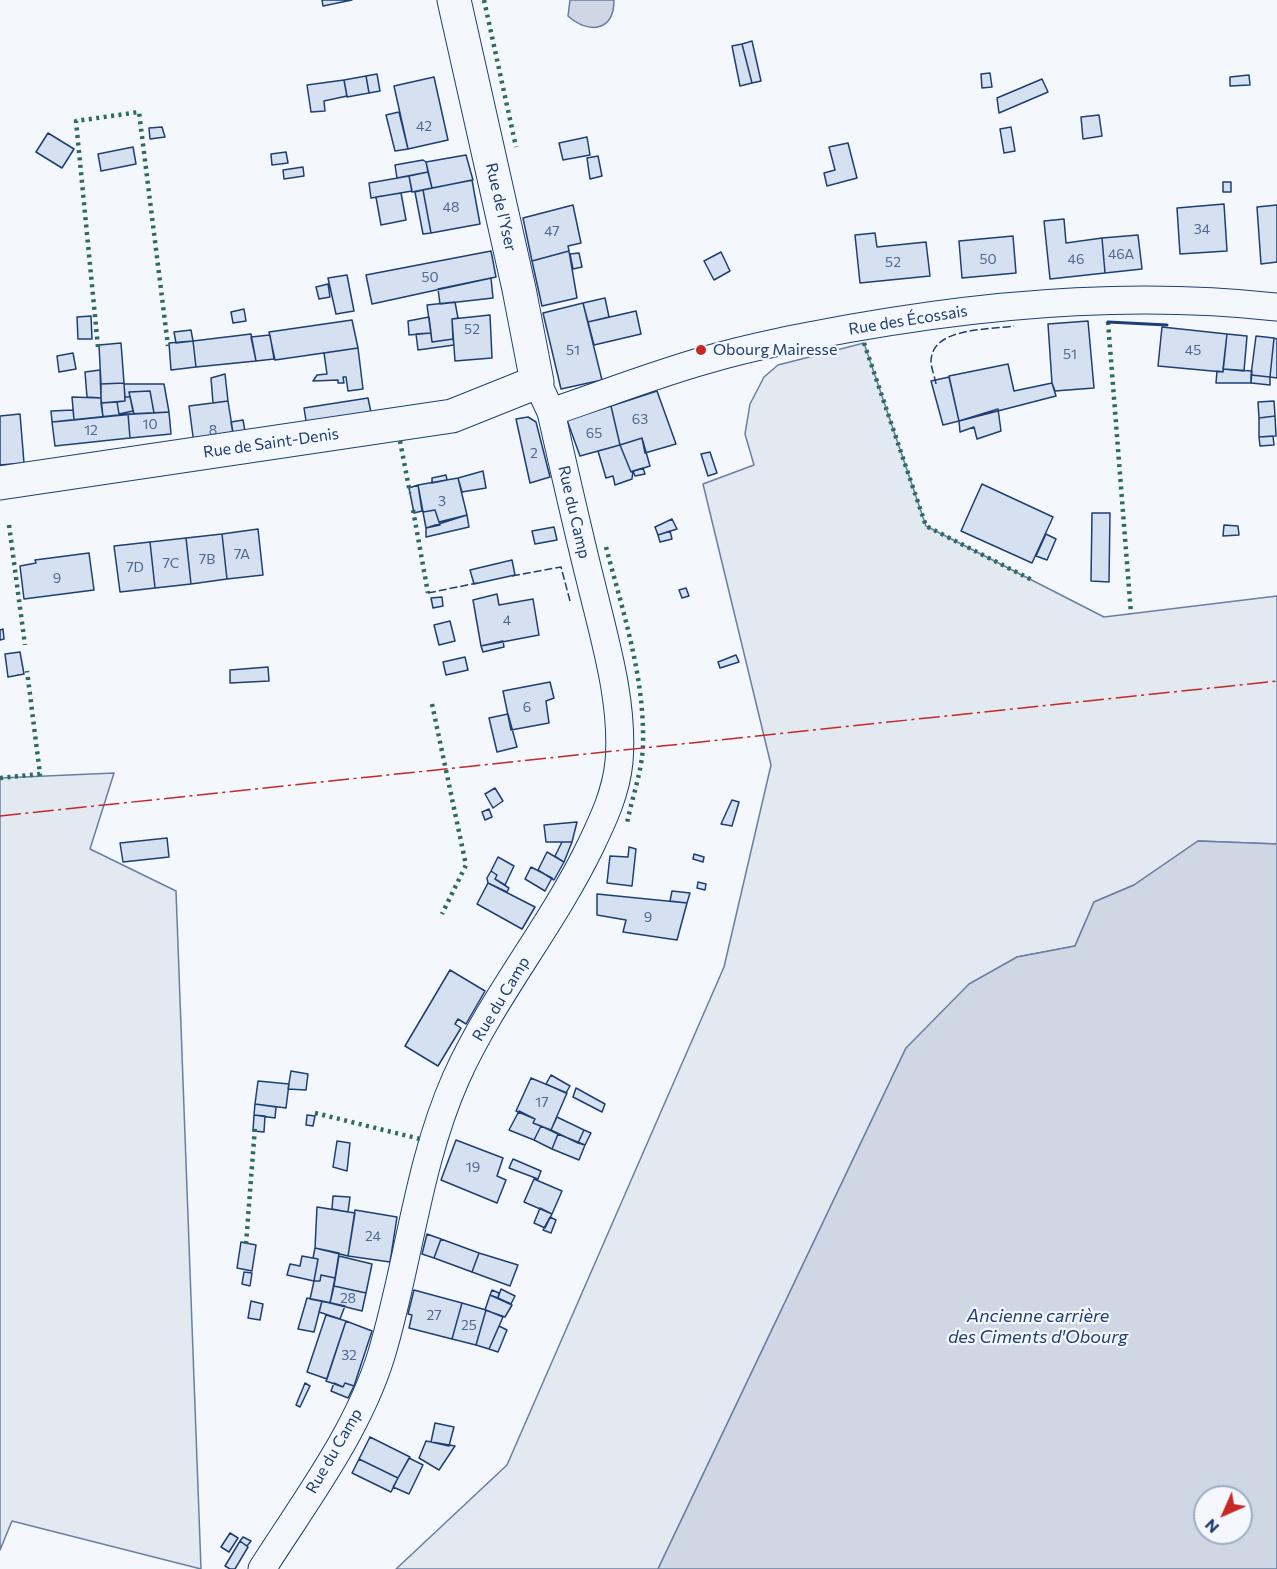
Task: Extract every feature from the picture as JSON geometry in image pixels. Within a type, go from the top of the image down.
[{"type":"street","name":"Rue de l'Yser","points":[[454,0],[519,289],[537,382],[551,412]]},
{"type":"street","name":"Rue des Écossais","points":[[551,412],[706,360],[779,341],[891,321],[1044,303],[1128,299],[1214,300],[1277,307]]},
{"type":"street","name":"Rue de Saint-Denis","points":[[0,483],[452,416],[537,382]]},
{"type":"street","name":"Rue du Camp","points":[[262,1569],[350,1428],[367,1393],[381,1356],[434,1137],[456,1077],[494,1009],[576,875],[615,790],[619,760],[617,702],[551,412]]},
{"type":"shaded area","points":[[864,343],[926,526],[1104,617],[1277,596],[1277,844],[1198,841],[1134,885],[1094,902],[1075,946],[1017,957],[906,1048],[658,1569],[396,1569],[507,1465],[724,967],[771,765],[703,484],[754,465],[745,434],[750,404],[764,377],[778,365]]},
{"type":"shaded area","points":[[114,773],[90,849],[176,891],[201,1569],[12,1521],[0,1550],[0,778]]},
{"type":"water","points":[[570,0],[614,0],[613,11],[605,24],[598,27],[584,26],[568,16]]},
{"type":"water","name":"Ancienne carrière des Ciments d'Obourg","points":[[1198,841],[1277,844],[1277,1569],[658,1569],[906,1048],[969,984],[1017,957],[1075,946],[1094,902],[1134,885]]},
{"type":"building","points":[[322,0],[352,0],[323,6]]},
{"type":"building","points":[[752,41],[761,81],[752,83],[742,44]]},
{"type":"building","points":[[742,44],[752,83],[740,86],[732,46]]},
{"type":"building","points":[[990,73],[992,87],[982,88],[981,74]]},
{"type":"building","points":[[377,74],[380,91],[369,93],[366,76]]},
{"type":"building","points":[[1249,75],[1250,85],[1230,86],[1230,77]]},
{"type":"building","points":[[366,76],[369,93],[347,97],[344,80]]},
{"type":"building","points":[[434,77],[448,140],[408,149],[394,86]]},
{"type":"building","points":[[1042,79],[1048,92],[999,113],[997,98]]},
{"type":"building","points":[[344,80],[347,96],[324,101],[325,111],[311,112],[307,85]]},
{"type":"building","points":[[399,112],[408,149],[395,151],[386,115]]},
{"type":"building","points":[[1099,115],[1102,136],[1083,139],[1081,117]]},
{"type":"building","points":[[162,127],[165,137],[150,139],[149,128]]},
{"type":"building","points":[[1011,127],[1015,151],[1004,153],[1000,129]]},
{"type":"building","points":[[48,133],[74,149],[62,168],[36,152]]},
{"type":"building","points":[[587,137],[590,155],[563,160],[559,143]]},
{"type":"building","points":[[848,143],[857,178],[827,186],[824,173],[835,170],[829,147]]},
{"type":"building","points":[[133,147],[136,164],[101,171],[98,154]]},
{"type":"building","points":[[286,152],[288,163],[272,165],[271,154]]},
{"type":"building","points":[[466,155],[473,180],[432,188],[426,162]]},
{"type":"building","points":[[598,156],[602,176],[590,179],[587,158]]},
{"type":"building","points":[[423,160],[426,162],[428,172],[397,178],[395,165]]},
{"type":"building","points":[[303,167],[304,176],[284,179],[283,170]]},
{"type":"building","points":[[428,172],[432,188],[412,192],[409,176]]},
{"type":"building","points":[[409,176],[412,191],[371,198],[369,183]]},
{"type":"building","points":[[472,180],[480,224],[431,233],[423,190]]},
{"type":"building","points":[[1223,182],[1231,182],[1231,192],[1223,192]]},
{"type":"building","points":[[423,190],[431,233],[423,234],[415,192]]},
{"type":"building","points":[[401,193],[406,220],[381,225],[376,197]]},
{"type":"building","points":[[1224,204],[1227,251],[1180,254],[1177,208]]},
{"type":"building","points":[[573,205],[581,243],[568,246],[569,251],[532,261],[523,218]]},
{"type":"building","points":[[1277,205],[1277,262],[1261,264],[1257,207]]},
{"type":"building","points":[[1064,219],[1066,243],[1102,238],[1105,273],[1050,279],[1044,221]]},
{"type":"building","points":[[875,233],[877,247],[926,242],[930,276],[860,283],[855,235]]},
{"type":"building","points":[[1138,235],[1142,269],[1105,273],[1102,238]]},
{"type":"building","points":[[1013,236],[1016,273],[962,278],[959,241]]},
{"type":"building","points":[[491,251],[496,277],[372,304],[366,275]]},
{"type":"building","points":[[569,251],[577,298],[542,306],[532,261]]},
{"type":"building","points":[[721,252],[730,271],[714,280],[704,261]]},
{"type":"building","points":[[579,253],[582,267],[573,269],[570,254]]},
{"type":"building","points":[[347,275],[354,311],[336,314],[328,278]]},
{"type":"building","points":[[491,278],[493,298],[440,304],[438,289]]},
{"type":"building","points":[[328,284],[330,297],[319,299],[316,287]]},
{"type":"building","points":[[605,298],[609,317],[588,322],[583,303]]},
{"type":"building","points":[[455,302],[458,318],[452,319],[453,339],[432,342],[427,305]]},
{"type":"building","points":[[583,303],[602,380],[561,389],[543,313]]},
{"type":"building","points":[[244,309],[246,321],[233,323],[231,312]]},
{"type":"building","points":[[636,311],[641,334],[594,345],[588,322]]},
{"type":"building","points":[[490,315],[492,358],[455,361],[452,319]]},
{"type":"building","points":[[91,316],[92,339],[78,339],[77,317]]},
{"type":"building","points":[[429,317],[431,333],[409,335],[408,321]]},
{"type":"building","points":[[352,320],[358,348],[275,360],[269,332]]},
{"type":"building","points":[[1088,321],[1094,388],[1055,391],[1052,383],[1048,324]]},
{"type":"building","points":[[1162,327],[1227,334],[1223,372],[1158,366]]},
{"type":"building","points":[[191,330],[193,341],[176,343],[174,332]]},
{"type":"building","points":[[431,333],[432,342],[453,339],[454,345],[418,350],[416,334]]},
{"type":"building","points":[[251,334],[256,361],[196,367],[193,341]]},
{"type":"building","points":[[1227,334],[1247,336],[1244,371],[1223,369]]},
{"type":"building","points":[[270,335],[274,359],[256,361],[251,337]]},
{"type":"building","points":[[1256,336],[1274,338],[1270,377],[1251,375]]},
{"type":"building","points":[[1274,338],[1277,339],[1277,378],[1270,377]]},
{"type":"building","points":[[193,341],[196,367],[171,370],[169,343]]},
{"type":"building","points":[[121,343],[124,383],[101,384],[99,345]]},
{"type":"building","points":[[358,348],[363,389],[348,391],[346,377],[343,377],[344,383],[338,383],[338,380],[313,381],[317,375],[327,374],[324,353]]},
{"type":"building","points":[[73,353],[76,369],[59,372],[57,356]]},
{"type":"building","points":[[1008,364],[1014,391],[1052,383],[1056,396],[959,421],[949,376]]},
{"type":"building","points":[[1223,369],[1252,371],[1251,383],[1216,383],[1217,371],[1223,372]]},
{"type":"building","points":[[100,370],[101,398],[87,397],[85,372]]},
{"type":"building","points":[[225,374],[228,401],[213,403],[211,378]]},
{"type":"building","points":[[1251,375],[1270,377],[1270,385],[1251,383]]},
{"type":"building","points":[[949,377],[959,421],[943,425],[931,381]]},
{"type":"building","points":[[124,383],[125,401],[101,403],[101,384]]},
{"type":"building","points":[[124,384],[164,384],[169,412],[154,413],[150,391],[129,392],[130,397],[125,397]]},
{"type":"building","points":[[150,391],[154,413],[134,414],[129,392]]},
{"type":"building","points":[[657,391],[676,444],[645,453],[642,438],[620,445],[611,406]]},
{"type":"building","points":[[72,397],[101,398],[103,417],[74,420]]},
{"type":"building","points":[[125,397],[130,397],[133,411],[119,414],[117,402],[125,401]]},
{"type":"building","points":[[368,398],[372,417],[307,427],[304,408]]},
{"type":"building","points":[[228,401],[234,439],[194,444],[189,406]]},
{"type":"building","points":[[1274,401],[1275,416],[1259,418],[1258,402]]},
{"type":"building","points":[[117,402],[119,414],[133,411],[134,414],[103,417],[101,403]]},
{"type":"building","points":[[611,406],[620,445],[580,456],[567,420]]},
{"type":"building","points":[[998,409],[1001,431],[977,439],[974,427],[960,432],[959,421]]},
{"type":"building","points":[[73,410],[74,420],[52,422],[51,411]]},
{"type":"building","points":[[169,412],[171,434],[130,438],[128,414]]},
{"type":"building","points":[[20,414],[24,463],[0,465],[0,416]]},
{"type":"building","points":[[128,414],[130,438],[55,446],[52,422]]},
{"type":"building","points":[[1275,416],[1276,436],[1259,437],[1259,418]]},
{"type":"building","points":[[528,417],[536,422],[550,477],[530,483],[516,419]]},
{"type":"building","points":[[243,420],[246,437],[234,439],[231,422]]},
{"type":"building","points":[[1273,436],[1274,445],[1260,446],[1259,437]]},
{"type":"building","points":[[642,438],[650,466],[631,472],[620,445]]},
{"type":"building","points":[[620,445],[631,472],[633,471],[632,479],[615,485],[613,476],[606,478],[598,451]]},
{"type":"building","points":[[710,452],[717,473],[708,476],[701,454]]},
{"type":"building","points":[[643,468],[645,474],[635,476],[633,471]]},
{"type":"building","points":[[483,471],[486,488],[462,492],[458,478]]},
{"type":"building","points":[[446,475],[447,480],[432,483],[432,478]]},
{"type":"building","points":[[458,478],[467,515],[439,522],[435,510],[423,512],[418,485]]},
{"type":"building","points":[[982,484],[1053,517],[1032,563],[961,531]]},
{"type":"building","points":[[418,485],[422,511],[414,513],[409,488]]},
{"type":"building","points":[[435,510],[440,525],[426,528],[423,512]]},
{"type":"building","points":[[1092,513],[1110,513],[1109,582],[1091,581]]},
{"type":"building","points":[[467,515],[469,527],[426,537],[426,528]]},
{"type":"building","points":[[672,519],[677,529],[658,535],[655,527]]},
{"type":"building","points":[[1224,525],[1238,526],[1239,535],[1223,536]]},
{"type":"building","points":[[554,527],[557,540],[535,544],[532,531]]},
{"type":"building","points":[[258,529],[263,575],[227,579],[222,534]]},
{"type":"building","points":[[670,531],[672,539],[660,542],[658,535]]},
{"type":"building","points":[[222,534],[227,579],[191,584],[186,538]]},
{"type":"building","points":[[1046,534],[1056,539],[1047,560],[1036,556]]},
{"type":"building","points":[[186,538],[191,584],[155,588],[150,542]]},
{"type":"building","points":[[150,542],[155,588],[120,592],[114,546]]},
{"type":"building","points":[[89,553],[94,590],[24,599],[20,566],[36,563],[35,560]]},
{"type":"building","points":[[512,560],[515,575],[474,584],[470,570]]},
{"type":"building","points":[[686,588],[689,596],[682,598],[679,590]]},
{"type":"building","points":[[497,594],[499,605],[533,599],[539,635],[481,646],[473,600]]},
{"type":"building","points":[[442,597],[443,606],[433,608],[431,598]]},
{"type":"building","points":[[450,621],[455,641],[439,645],[434,625]]},
{"type":"building","points":[[3,629],[4,639],[0,640],[0,630]]},
{"type":"building","points":[[503,641],[504,647],[483,652],[481,646]]},
{"type":"building","points":[[20,652],[24,674],[8,677],[5,654]]},
{"type":"building","points":[[736,655],[739,662],[720,668],[718,662]]},
{"type":"building","points":[[465,657],[468,670],[446,675],[443,662]]},
{"type":"building","points":[[268,667],[269,681],[230,683],[230,670]]},
{"type":"building","points":[[550,682],[554,698],[546,701],[549,723],[511,730],[503,691]]},
{"type":"building","points":[[508,714],[517,747],[497,752],[489,718]]},
{"type":"building","points":[[495,788],[503,801],[493,808],[485,794]]},
{"type":"building","points":[[732,800],[739,802],[732,826],[721,824]]},
{"type":"building","points":[[489,809],[492,817],[485,820],[482,812]]},
{"type":"building","points":[[577,822],[572,842],[546,842],[544,825]]},
{"type":"building","points":[[167,838],[169,857],[123,862],[120,843]]},
{"type":"building","points":[[562,842],[572,842],[564,862],[555,856]]},
{"type":"building","points":[[629,847],[636,849],[632,886],[607,883],[610,856],[628,857]]},
{"type":"building","points":[[547,852],[564,862],[554,880],[538,870]]},
{"type":"building","points":[[694,854],[704,857],[703,862],[693,859]]},
{"type":"building","points":[[498,857],[514,866],[505,885],[495,879],[497,875],[491,871]]},
{"type":"building","points":[[531,867],[552,878],[545,891],[525,879]]},
{"type":"building","points":[[491,871],[497,875],[495,879],[509,888],[507,892],[488,883],[487,878]]},
{"type":"building","points":[[698,882],[706,884],[705,890],[697,888]]},
{"type":"building","points":[[488,883],[535,907],[522,929],[477,904]]},
{"type":"building","points":[[672,891],[690,893],[687,903],[670,901]]},
{"type":"building","points":[[597,894],[687,903],[677,940],[623,932],[626,920],[597,915]]},
{"type":"building","points":[[450,970],[485,991],[466,1024],[458,1019],[455,1024],[461,1028],[438,1066],[405,1046]]},
{"type":"building","points":[[291,1071],[308,1074],[306,1090],[288,1089]]},
{"type":"building","points":[[551,1075],[570,1086],[566,1093],[546,1084]]},
{"type":"building","points":[[531,1078],[567,1093],[551,1130],[533,1123],[535,1119],[516,1111]]},
{"type":"building","points":[[258,1081],[289,1084],[286,1108],[255,1104]]},
{"type":"building","points":[[576,1088],[605,1104],[602,1112],[573,1097]]},
{"type":"building","points":[[255,1104],[276,1107],[275,1118],[254,1115]]},
{"type":"building","points":[[519,1111],[535,1119],[533,1123],[541,1126],[534,1140],[509,1130]]},
{"type":"building","points":[[254,1115],[265,1116],[264,1132],[253,1131]]},
{"type":"building","points":[[307,1115],[315,1116],[313,1126],[306,1125]]},
{"type":"building","points":[[557,1117],[584,1130],[578,1143],[551,1130]]},
{"type":"building","points":[[541,1126],[558,1134],[552,1149],[534,1140]]},
{"type":"building","points":[[584,1130],[591,1133],[585,1145],[578,1143]]},
{"type":"building","points":[[558,1134],[585,1145],[579,1160],[552,1149]]},
{"type":"building","points":[[456,1140],[503,1158],[497,1176],[506,1180],[497,1203],[441,1180]]},
{"type":"building","points":[[337,1141],[350,1143],[347,1171],[333,1167]]},
{"type":"building","points":[[513,1159],[541,1171],[538,1179],[509,1168]]},
{"type":"building","points":[[534,1179],[562,1191],[552,1214],[524,1202]]},
{"type":"building","points":[[333,1196],[350,1197],[348,1212],[332,1209]]},
{"type":"building","points":[[317,1207],[355,1213],[348,1256],[315,1248]]},
{"type":"building","points":[[540,1208],[552,1214],[545,1228],[534,1223]]},
{"type":"building","points":[[355,1210],[397,1217],[390,1262],[348,1256]]},
{"type":"building","points":[[550,1217],[556,1220],[551,1233],[543,1230]]},
{"type":"building","points":[[427,1234],[441,1239],[434,1258],[422,1254]]},
{"type":"building","points":[[441,1239],[479,1253],[472,1272],[434,1258]]},
{"type":"building","points":[[241,1242],[256,1245],[252,1271],[237,1268]]},
{"type":"building","points":[[315,1248],[339,1253],[335,1278],[321,1275],[320,1281],[314,1281],[318,1259],[313,1258]]},
{"type":"building","points":[[479,1253],[518,1265],[510,1286],[472,1272]]},
{"type":"building","points":[[302,1256],[318,1259],[314,1281],[287,1275],[290,1264],[300,1266]]},
{"type":"building","points":[[339,1256],[372,1264],[366,1293],[334,1286]]},
{"type":"building","points":[[244,1272],[252,1273],[250,1286],[242,1284]]},
{"type":"building","points":[[321,1275],[335,1278],[330,1303],[310,1299],[314,1281],[320,1281]]},
{"type":"building","points":[[334,1286],[366,1293],[362,1311],[330,1303]]},
{"type":"building","points":[[501,1289],[515,1296],[511,1304],[498,1298]]},
{"type":"building","points":[[414,1290],[462,1303],[452,1339],[409,1328],[412,1315],[408,1314]]},
{"type":"building","points":[[492,1290],[499,1293],[498,1298],[490,1295]]},
{"type":"building","points":[[490,1295],[512,1305],[505,1317],[485,1310]]},
{"type":"building","points":[[307,1298],[322,1301],[314,1332],[298,1329]]},
{"type":"building","points":[[251,1301],[263,1304],[260,1320],[248,1318]]},
{"type":"building","points":[[322,1301],[345,1306],[340,1319],[319,1312]]},
{"type":"building","points":[[462,1303],[486,1310],[476,1345],[452,1339]]},
{"type":"building","points":[[486,1310],[503,1317],[489,1349],[476,1345]]},
{"type":"building","points":[[326,1315],[346,1321],[327,1379],[307,1372]]},
{"type":"building","points":[[346,1321],[372,1331],[354,1386],[345,1383],[343,1387],[326,1381]]},
{"type":"building","points":[[499,1326],[507,1330],[498,1352],[489,1349]]},
{"type":"building","points":[[305,1383],[310,1386],[300,1407],[296,1405]]},
{"type":"building","points":[[334,1383],[343,1387],[345,1383],[354,1386],[348,1398],[331,1391]]},
{"type":"building","points":[[435,1423],[454,1427],[449,1446],[431,1442]]},
{"type":"building","points":[[370,1437],[410,1457],[398,1478],[359,1459]]},
{"type":"building","points":[[426,1441],[455,1446],[439,1470],[419,1458]]},
{"type":"building","points":[[409,1458],[423,1465],[409,1494],[393,1487]]},
{"type":"building","points":[[359,1459],[398,1478],[391,1492],[352,1473]]},
{"type":"building","points":[[230,1533],[238,1538],[229,1552],[221,1547]]},
{"type":"building","points":[[243,1537],[251,1541],[247,1546],[240,1541]]},
{"type":"building","points":[[240,1541],[248,1547],[235,1569],[230,1569],[225,1566]]},
{"type":"hedge","points":[[484,0],[516,147]]},
{"type":"hedge","points":[[98,347],[76,121],[139,112],[168,346]]},
{"type":"hedge","points":[[1108,322],[1131,614]]},
{"type":"hedge","points":[[864,343],[926,526],[1034,581]]},
{"type":"hedge","points":[[400,441],[410,493]]},
{"type":"hedge","points":[[413,510],[428,593]]},
{"type":"hedge","points":[[9,525],[25,645]]},
{"type":"hedge","points":[[606,547],[632,645],[643,721],[641,765],[627,823]]},
{"type":"hedge","points":[[0,778],[40,774],[27,671]]},
{"type":"hedge","points":[[432,704],[466,865],[442,914]]},
{"type":"hedge","points":[[315,1113],[420,1139],[419,1143]]},
{"type":"hedge","points":[[246,1244],[255,1127]]},
{"type":"fence","points":[[936,384],[931,361],[934,350],[941,342],[963,332],[1014,326]]},
{"type":"fence","points":[[512,576],[561,567],[570,601]]},
{"type":"fence","points":[[428,593],[477,583]]},
{"type":"wall","points":[[1108,322],[1167,325]]},
{"type":"power","points":[[0,816],[1277,681]]},
{"type":"place","name":"Obourg Mairesse","points":[[701,350]]}]
